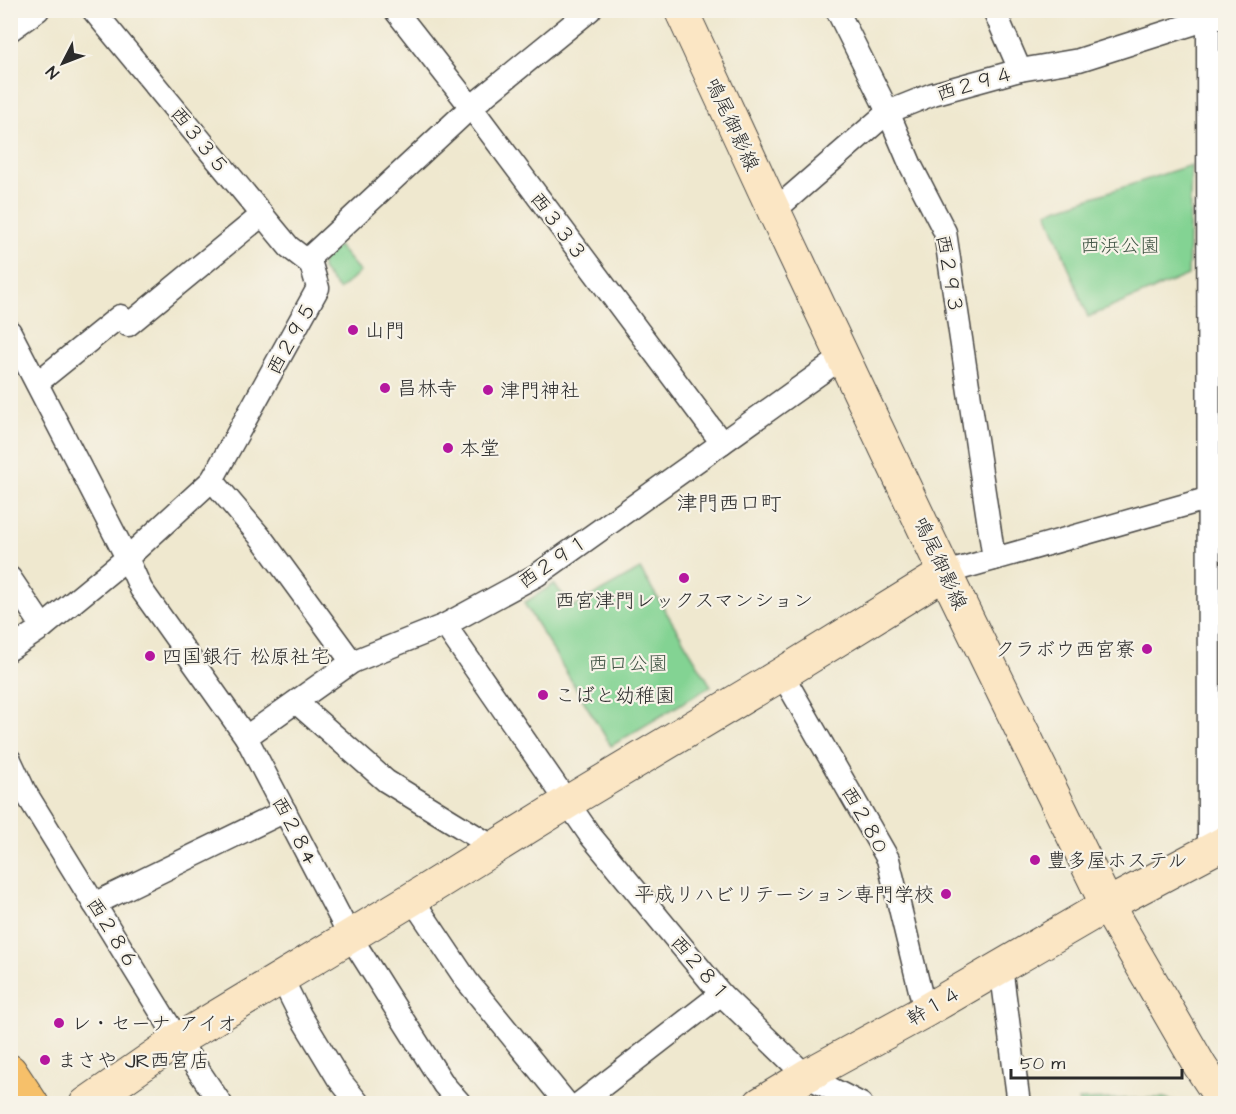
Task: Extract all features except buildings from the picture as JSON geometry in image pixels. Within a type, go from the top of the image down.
[{"type":"highway","points":[[10,1071],[32,1104]]},
{"type":"street","points":[[10,30],[38,10]]},
{"type":"street","name":"西３３５","points":[[93,10],[289,248],[311,264]]},
{"type":"street","name":"西３３３","points":[[395,10],[471,107],[722,443]]},
{"type":"street","points":[[311,264],[311,256],[471,107],[590,10]]},
{"type":"street","name":"鳴尾御影線","points":[[681,10],[945,573],[1107,905],[1200,1066],[1225,1104]]},
{"type":"street","name":"西２９３","points":[[837,10],[945,232],[993,560]]},
{"type":"street","points":[[994,10],[1020,70]]},
{"type":"street","points":[[1214,15],[1218,495],[1217,846]]},
{"type":"street","name":"西２９４","points":[[774,211],[888,112],[933,94],[1020,70],[1079,60],[1214,15]]},
{"type":"street","points":[[37,383],[120,316],[128,325],[262,215]]},
{"type":"street","name":"西２９５","points":[[10,649],[43,627],[127,558],[212,480],[318,288],[311,264]]},
{"type":"street","name":"西２８4","points":[[10,332],[141,589],[246,737],[350,936],[444,1085],[461,1104]]},
{"type":"street","name":"西２９１","points":[[246,737],[351,662],[445,625],[537,575],[844,356]]},
{"type":"street","points":[[212,480],[262,539],[351,662]]},
{"type":"street","points":[[86,1104],[178,1040],[945,573],[1218,495]]},
{"type":"street","points":[[10,578],[43,627]]},
{"type":"street","name":"西２８１","points":[[445,625],[590,835],[720,994],[806,1076],[861,1104]]},
{"type":"street","name":"西２８0","points":[[782,674],[888,859],[925,1011]]},
{"type":"street","points":[[296,702],[386,782],[495,848]]},
{"type":"street","name":"西２８６","points":[[10,760],[24,790],[178,1040],[221,1104]]},
{"type":"street","points":[[94,904],[285,811]]},
{"type":"street","name":"幹１４","points":[[760,1104],[1107,905],[1217,846]]},
{"type":"street","points":[[412,899],[466,981],[567,1104]]},
{"type":"street","points":[[1001,967],[1019,1104]]},
{"type":"street","points":[[281,977],[300,1015],[338,1078],[359,1104]]},
{"type":"street","points":[[579,1104],[720,994]]},
{"type":"green space","name":"西浜公園","points":[[1191,165],[1188,275],[1088,317],[1047,212]]},
{"type":"green space","points":[[338,246],[360,272],[339,290],[322,270],[322,261]]},
{"type":"green space","name":"西口公園","points":[[640,569],[711,686],[611,746],[524,603],[554,584],[573,607]]},
{"type":"green space","points":[[1164,1098],[1179,1103],[1080,1104],[1079,1100]]},
{"type":"place","name":"山門","points":[[353,330]]},
{"type":"place","name":"昌林寺","points":[[385,388]]},
{"type":"place","name":"津門神社","points":[[488,390]]},
{"type":"place","name":"本堂","points":[[448,448]]},
{"type":"place","name":"西宮津門レックスマンション","points":[[684,578]]},
{"type":"place","name":"クラボウ西宮寮","points":[[1147,649]]},
{"type":"place","name":"四国銀行 松原社宅","points":[[150,656]]},
{"type":"place","name":"こばと幼稚園","points":[[543,695]]},
{"type":"place","name":"豊多屋ホステル","points":[[1035,860]]},
{"type":"place","name":"平成リハビリテーション専門学校","points":[[946,894]]},
{"type":"place","name":"レ・セーナ アイオ","points":[[59,1023]]},
{"type":"place","name":"まさや JR西宮店","points":[[45,1060]]},
{"type":"district","name":"津門西口町","points":[[729,503]]}]
